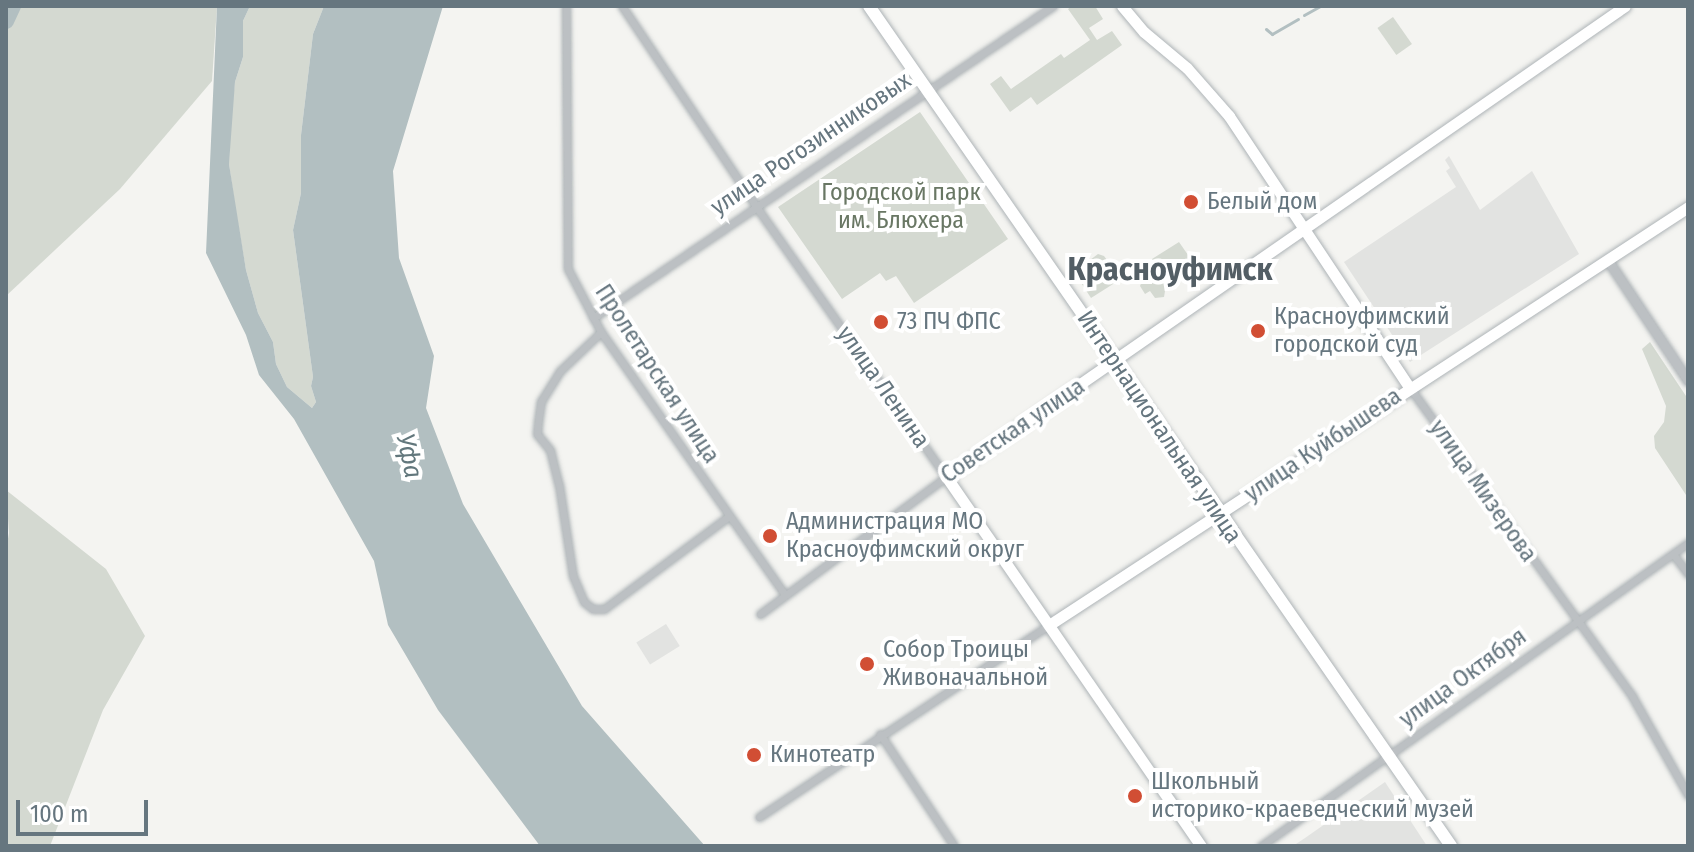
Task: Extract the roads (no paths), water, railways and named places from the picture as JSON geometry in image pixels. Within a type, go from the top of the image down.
[{"type":"main road","name":"Интернациональная улица","points":[[869,6],[1451,846]]},
{"type":"main road","name":"улица Мизерова","points":[[1122,6],[1144,32],[1187,68],[1229,116],[1409,387]]},
{"type":"main road","name":"Советская улица","points":[[946,477],[1625,6]]},
{"type":"main road","name":"улица Куйбышева","points":[[1049,625],[1688,207]]},
{"type":"main road","name":"улица Ленина","points":[[946,477],[1201,846]]},
{"type":"street","name":"Пролетарская улица","points":[[566,6],[568,269],[601,332],[785,595]]},
{"type":"street","name":"улица Ленина","points":[[622,6],[755,205],[946,477]]},
{"type":"street","name":"улица Рогозинниковых","points":[[593,318],[755,205],[1053,6]]},
{"type":"street","points":[[1607,259],[1688,381]]},
{"type":"street","points":[[601,332],[560,371],[541,401],[537,434],[550,450],[559,485],[575,585],[590,607],[604,609],[728,517]]},
{"type":"street","name":"улица Мизерова","points":[[1409,387],[1632,696],[1688,795]]},
{"type":"street","name":"Советская улица","points":[[760,614],[946,477]]},
{"type":"street","name":"улица Октября","points":[[1261,846],[1688,543]]},
{"type":"street","points":[[1673,554],[1688,574]]},
{"type":"street","name":"улица Куйбышева","points":[[759,817],[880,734],[1049,625]]},
{"type":"street","points":[[880,734],[954,846]]},
{"type":"water","name":"Уфа","points":[[217,6],[250,6],[243,21],[243,57],[235,82],[229,164],[246,270],[258,313],[273,342],[276,364],[287,387],[312,408],[316,402],[311,386],[313,377],[293,230],[301,193],[301,135],[313,34],[324,6],[443,6],[393,171],[399,258],[434,356],[426,408],[463,504],[582,706],[705,846],[540,846],[438,710],[388,625],[374,561],[294,419],[259,375],[246,335],[206,253]]},
{"type":"waterway","points":[[6,21],[13,6]]},
{"type":"waterway","points":[[1304,15],[1320,6]]},
{"type":"waterway","points":[[1266,29],[1272,34],[1298,19]]},
{"type":"place","name":"Белый дом","points":[[1191,202]]},
{"type":"place","name":"73 ПЧ ФПС","points":[[881,322]]},
{"type":"place","name":"Красноуфимский городской суд","points":[[1258,331]]},
{"type":"place","name":"Администрация МО Красноуфимский округ","points":[[770,536]]},
{"type":"place","name":"Собор Троицы Живоначальной","points":[[867,664]]},
{"type":"place","name":"Кинотеатр","points":[[754,755]]},
{"type":"place","name":"Школьный историко-краеведческий музей","points":[[1135,796]]},
{"type":"district","name":"Красноуфимск","points":[[1170,269]]},
{"type":"park label","name":"Городской парк им. Блюхера","points":[[901,207]]}]
